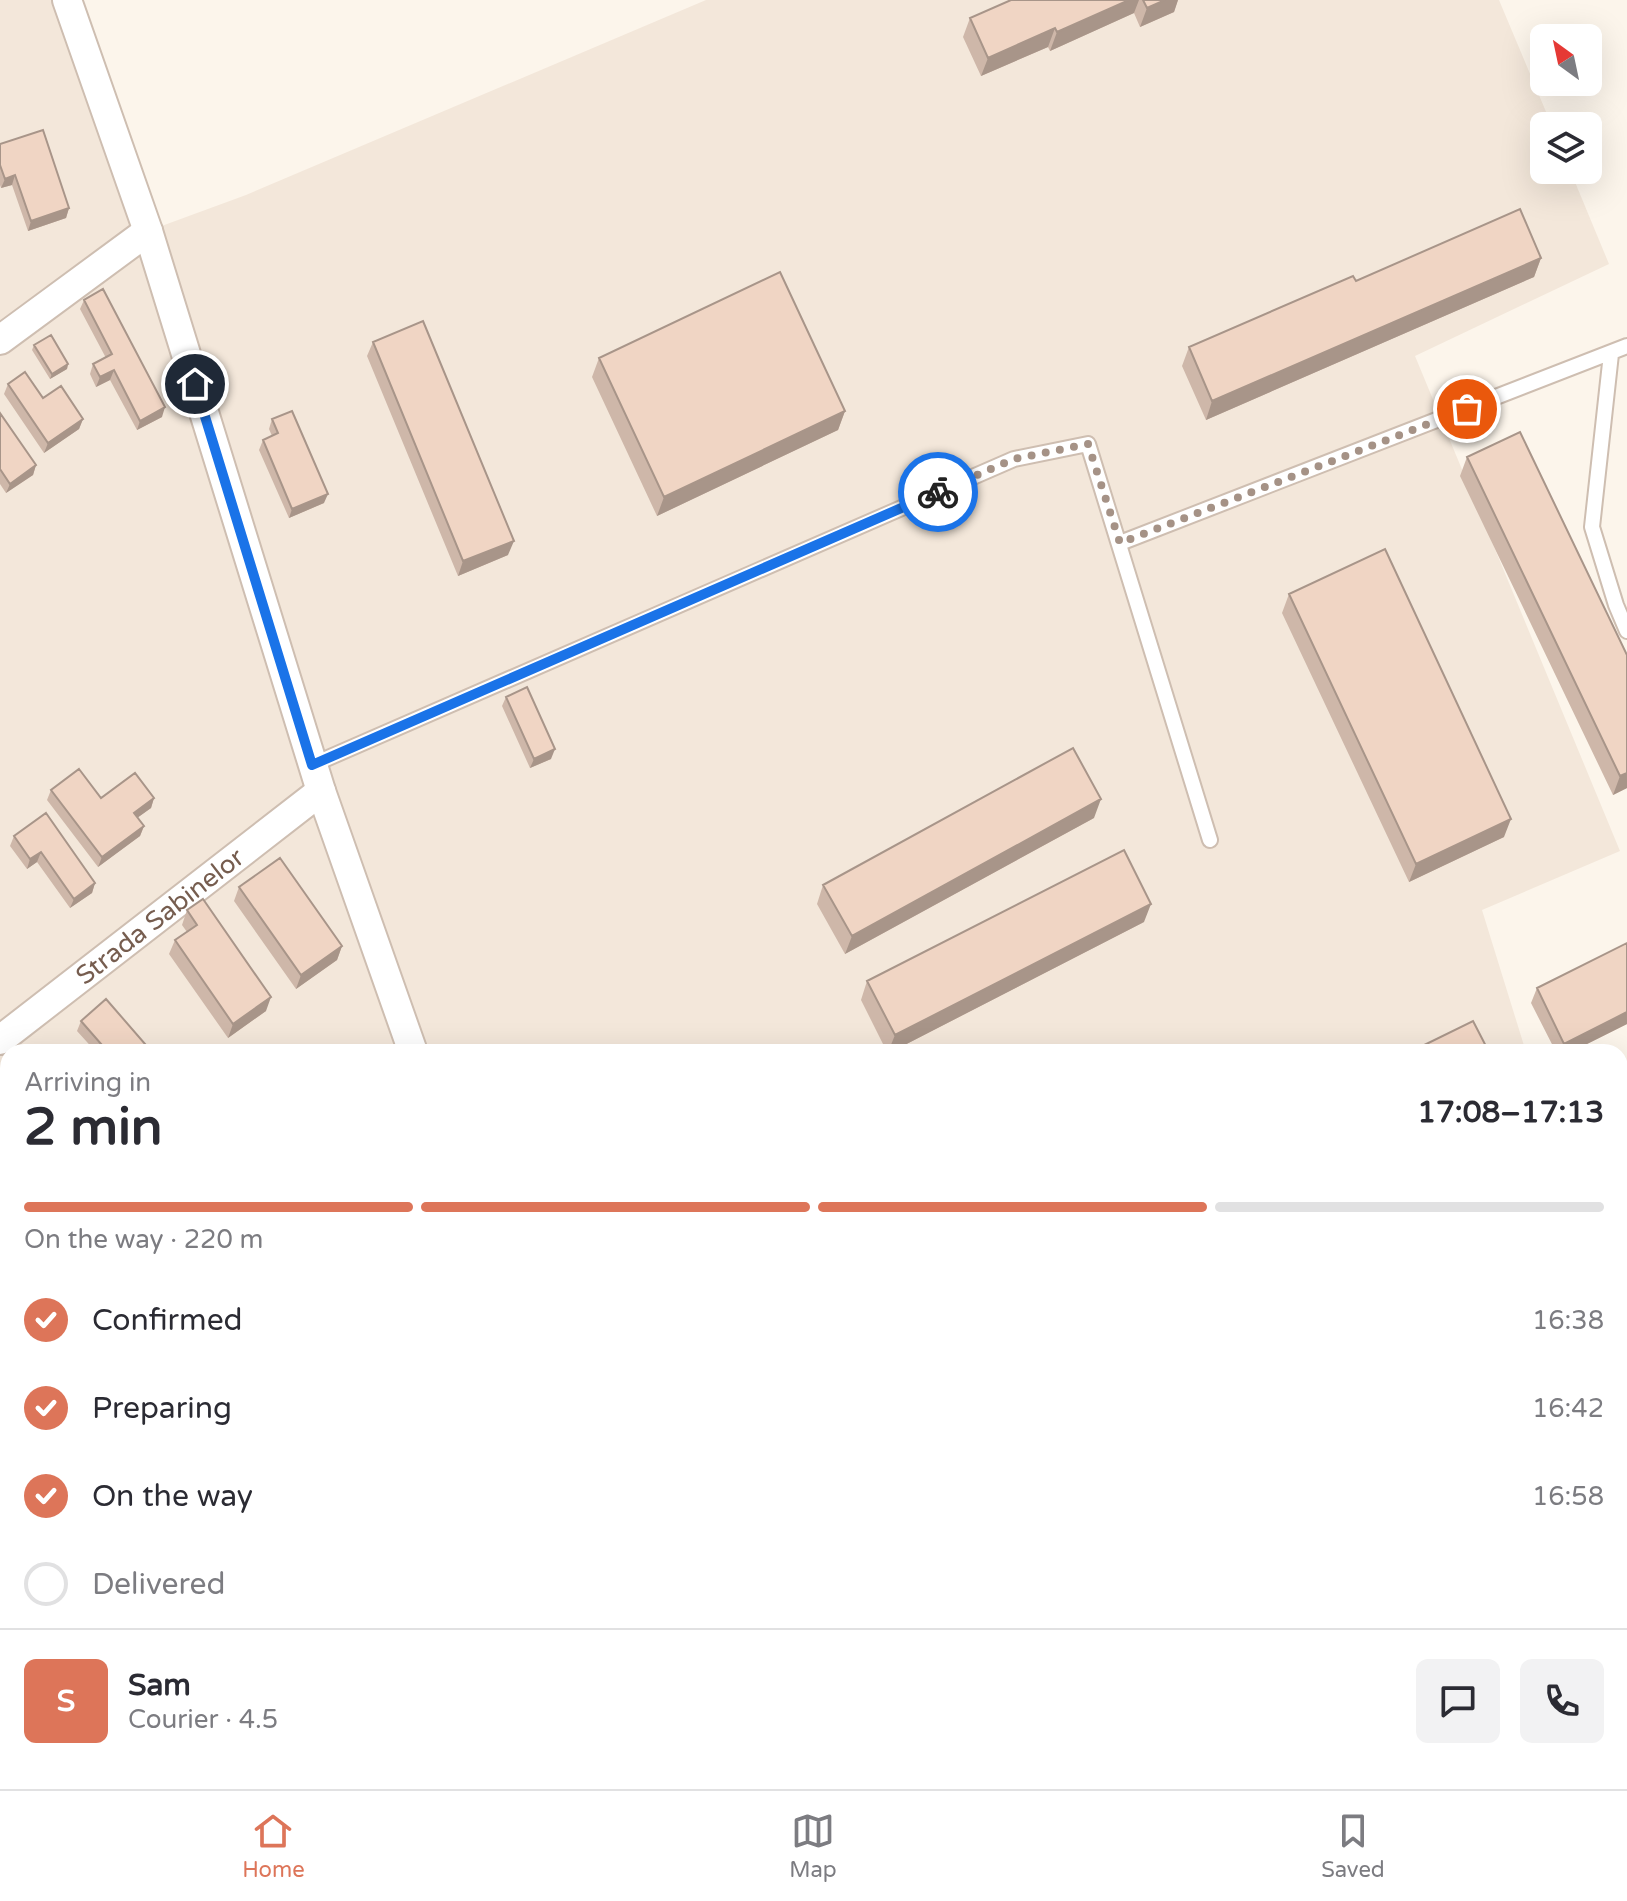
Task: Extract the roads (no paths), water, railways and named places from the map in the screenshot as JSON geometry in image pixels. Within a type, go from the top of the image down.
[{"type":"street","points":[[67,0],[148,231],[317,778],[410,1044]]},
{"type":"street","points":[[0,340],[148,231]]},
{"type":"street","name":"Strada Sabinelor","points":[[0,1040],[317,778]]},
{"type":"lane","points":[[1120,543],[1627,346]]},
{"type":"lane","points":[[1611,354],[1592,527],[1627,631]]},
{"type":"lane","points":[[317,778],[1014,459],[1088,444],[1210,840]]}]
